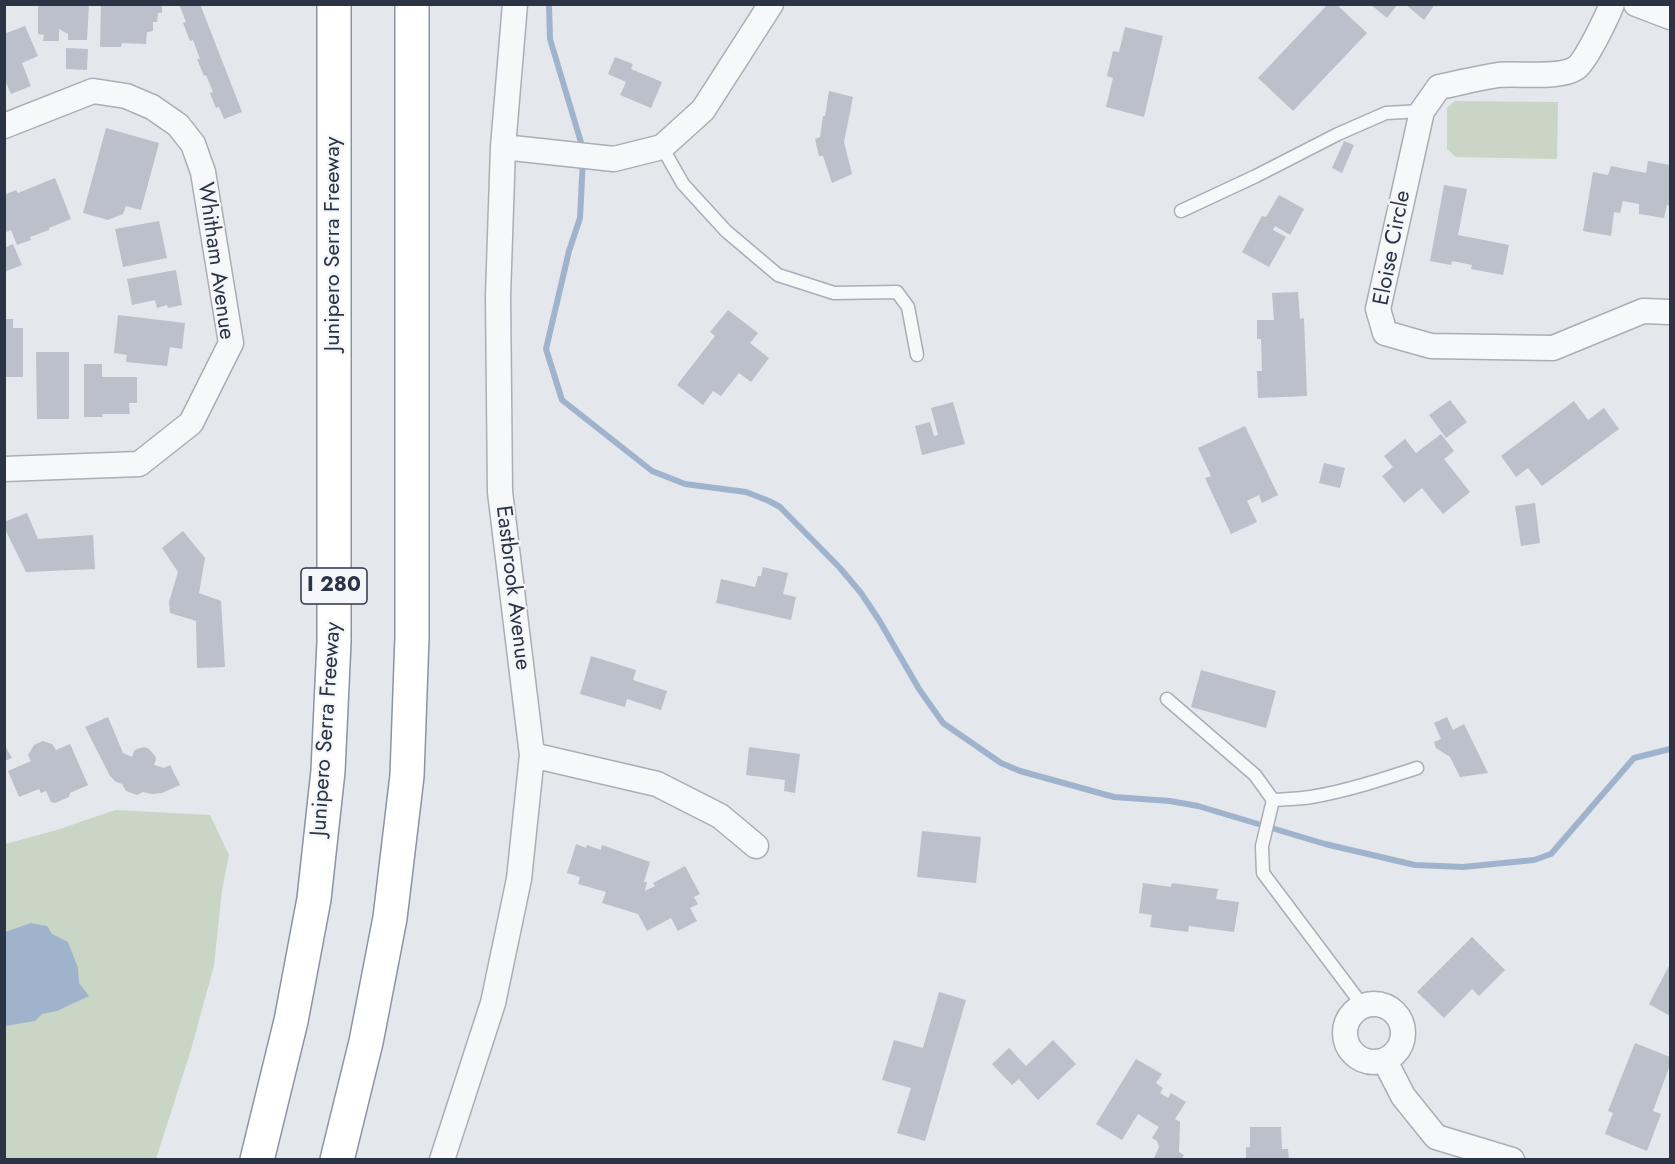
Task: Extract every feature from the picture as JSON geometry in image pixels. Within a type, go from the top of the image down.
[{"type":"highway","name":"Junipero Serra Freeway","points":[[257,1160],[291,1021],[312,910],[328,771],[334,642],[334,4]]},
{"type":"highway","points":[[337,1160],[366,1042],[390,918],[407,776],[412,637],[412,4]]},
{"type":"street","name":"Eastbrook Avenue","points":[[442,1160],[493,1003],[519,879],[532,755],[500,492],[498,296],[503,147],[515,4]]},
{"type":"street","points":[[503,147],[614,159],[662,147],[703,110],[771,4]]},
{"type":"street","name":"Eloise Circle","points":[[1612,4],[1605,22],[1578,67],[1566,74],[1502,75],[1440,87],[1422,111],[1378,309],[1385,333],[1431,346],[1553,348],[1643,311],[1671,312]]},
{"type":"street","points":[[1636,4],[1671,17]]},
{"type":"street","name":"Whitham Avenue","points":[[4,126],[93,91],[126,96],[152,107],[178,126],[193,144],[203,172],[231,343],[191,423],[139,464],[4,469]]},
{"type":"street","points":[[532,755],[657,784],[720,816],[756,846]]},
{"type":"street","points":[[1371,1002],[1388,1006],[1400,1017],[1404,1034],[1399,1050],[1386,1061],[1368,1063],[1353,1055],[1345,1040],[1345,1023],[1355,1009],[1371,1002]]},
{"type":"street","points":[[1386,1061],[1403,1096],[1436,1137],[1512,1160]]},
{"type":"lane","points":[[1181,211],[1386,113],[1422,111]]},
{"type":"lane","points":[[662,147],[690,192],[726,231],[778,275],[834,293],[897,292],[908,308],[917,355]]},
{"type":"lane","points":[[1167,699],[1255,775],[1273,800],[1262,846],[1263,873],[1363,1006]]},
{"type":"lane","points":[[1273,800],[1308,798],[1327,794],[1417,768]]},
{"type":"green space","points":[[1455,101],[1558,102],[1557,159],[1456,157],[1447,149],[1447,108]]},
{"type":"green space","points":[[115,810],[210,815],[229,855],[222,890],[214,966],[190,1053],[156,1159],[5,1159],[5,844],[57,830]]},
{"type":"water","points":[[31,923],[47,926],[52,934],[68,942],[78,968],[79,983],[89,996],[57,1011],[42,1014],[35,1021],[5,1026],[5,932]]},
{"type":"building","points":[[38,4],[89,4],[87,40],[68,40],[68,34],[59,29],[59,41],[43,41],[44,35],[38,34]]},
{"type":"building","points":[[101,4],[162,4],[162,13],[158,13],[157,22],[153,22],[153,31],[147,32],[146,44],[122,43],[121,47],[100,47]]},
{"type":"building","points":[[179,4],[200,4],[242,112],[224,119],[219,107],[216,108],[210,93],[213,92],[197,59],[200,59],[193,40],[190,41],[183,23],[186,22]]},
{"type":"building","points":[[1370,4],[1398,4],[1387,18]]},
{"type":"building","points":[[1405,4],[1435,4],[1424,20]]},
{"type":"building","points":[[1327,5],[1337,5],[1367,33],[1293,111],[1258,78]]},
{"type":"building","points":[[25,26],[38,56],[22,63],[31,86],[11,94],[4,78],[4,34]]},
{"type":"building","points":[[1125,27],[1163,36],[1144,117],[1106,107],[1113,78],[1107,76],[1113,51],[1119,52]]},
{"type":"building","points":[[66,48],[88,49],[87,70],[66,69]]},
{"type":"building","points":[[615,57],[633,64],[631,69],[662,82],[651,108],[620,95],[626,82],[608,74]]},
{"type":"building","points":[[829,91],[853,97],[844,142],[852,174],[832,183],[823,156],[819,156],[815,139],[820,137]]},
{"type":"building","points":[[106,128],[159,143],[141,210],[126,206],[123,214],[108,220],[83,213]]},
{"type":"building","points":[[1344,141],[1354,145],[1342,173],[1332,168]]},
{"type":"building","points":[[1648,161],[1670,165],[1670,206],[1667,205],[1664,218],[1639,214],[1639,204],[1623,201],[1620,213],[1614,212],[1611,236],[1583,231],[1593,172],[1608,175],[1611,166],[1646,173]]},
{"type":"building","points":[[55,178],[71,219],[17,245],[11,230],[4,233],[4,195],[16,190],[18,193]]},
{"type":"building","points":[[1444,185],[1467,189],[1458,235],[1509,245],[1503,275],[1471,269],[1472,265],[1452,261],[1451,265],[1430,261]]},
{"type":"building","points":[[1279,195],[1304,209],[1290,235],[1275,226],[1273,230],[1286,237],[1269,267],[1242,252],[1262,216],[1266,217]]},
{"type":"building","points":[[159,221],[167,258],[123,267],[115,229]]},
{"type":"building","points":[[13,244],[22,265],[4,272],[4,248]]},
{"type":"building","points":[[176,270],[182,305],[157,308],[155,300],[132,305],[127,279]]},
{"type":"building","points":[[1298,292],[1300,319],[1304,318],[1307,396],[1258,398],[1257,371],[1262,371],[1261,339],[1257,339],[1257,320],[1274,320],[1272,293]]},
{"type":"building","points":[[728,310],[758,333],[750,343],[769,358],[751,382],[739,373],[721,396],[713,391],[703,405],[677,385],[715,336],[710,332]]},
{"type":"building","points":[[118,315],[185,323],[182,349],[170,347],[167,366],[126,362],[127,355],[114,353]]},
{"type":"building","points":[[4,319],[13,319],[13,328],[23,328],[23,377],[4,377]]},
{"type":"building","points":[[36,352],[69,352],[69,419],[37,419]]},
{"type":"building","points":[[84,364],[102,364],[102,377],[137,377],[137,403],[129,403],[130,414],[102,414],[103,417],[84,417]]},
{"type":"building","points":[[1450,400],[1467,422],[1446,438],[1429,415]]},
{"type":"building","points":[[1574,401],[1588,420],[1604,408],[1619,429],[1542,486],[1528,468],[1516,477],[1501,456]]},
{"type":"building","points":[[953,402],[965,444],[922,455],[915,426],[930,422],[934,436],[938,435],[931,408]]},
{"type":"building","points":[[1245,426],[1278,495],[1262,503],[1259,495],[1247,501],[1257,522],[1231,534],[1205,478],[1211,476],[1198,448]]},
{"type":"building","points":[[1441,434],[1454,451],[1444,459],[1470,492],[1443,514],[1422,488],[1404,503],[1382,476],[1393,467],[1384,456],[1405,439],[1416,453]]},
{"type":"building","points":[[1324,463],[1345,468],[1340,488],[1319,483]]},
{"type":"building","points":[[1535,503],[1540,543],[1521,546],[1515,506]]},
{"type":"building","points":[[27,513],[38,539],[93,535],[95,569],[26,572],[4,527],[4,522]]},
{"type":"building","points":[[183,531],[205,558],[199,593],[221,601],[225,667],[197,668],[196,621],[170,613],[169,602],[178,572],[162,548]]},
{"type":"building","points":[[763,567],[788,573],[783,594],[796,597],[791,620],[716,603],[721,579],[755,587]]},
{"type":"building","points":[[591,656],[636,670],[633,680],[667,691],[661,710],[627,699],[625,707],[580,694]]},
{"type":"building","points":[[1201,670],[1276,691],[1266,728],[1191,707]]},
{"type":"building","points":[[108,717],[123,753],[132,757],[137,749],[144,747],[149,749],[156,759],[154,765],[164,768],[170,765],[180,785],[162,793],[143,792],[137,795],[126,791],[122,784],[116,782],[110,776],[85,727]]},
{"type":"building","points":[[1447,717],[1453,730],[1464,724],[1488,773],[1460,777],[1450,757],[1436,748],[1434,742],[1441,739],[1434,723]]},
{"type":"building","points":[[43,741],[52,744],[56,750],[70,744],[88,785],[55,803],[51,802],[46,791],[41,793],[39,789],[19,797],[8,771],[31,761],[28,755],[34,745]]},
{"type":"building","points":[[4,744],[12,758],[4,761]]},
{"type":"building","points":[[749,747],[800,754],[795,793],[784,791],[785,780],[746,775]]},
{"type":"building","points":[[922,831],[981,837],[976,883],[917,877]]},
{"type":"building","points":[[576,844],[601,850],[602,845],[650,862],[644,882],[647,882],[645,891],[655,886],[653,883],[685,866],[700,894],[694,897],[698,904],[690,908],[697,921],[678,931],[671,918],[647,931],[638,914],[602,903],[606,892],[578,884],[580,877],[567,873]]},
{"type":"building","points":[[1143,883],[1171,887],[1172,883],[1218,889],[1216,899],[1239,902],[1234,932],[1189,926],[1188,932],[1150,927],[1152,915],[1139,913]]},
{"type":"building","points":[[1472,937],[1505,970],[1479,996],[1472,989],[1444,1018],[1417,992]]},
{"type":"building","points":[[1670,964],[1670,1016],[1649,1004]]},
{"type":"building","points":[[939,992],[966,1000],[925,1141],[897,1133],[911,1088],[882,1080],[894,1040],[923,1048]]},
{"type":"building","points":[[1053,1040],[1076,1064],[1038,1100],[1019,1079],[1012,1085],[992,1064],[1009,1048],[1026,1066]]},
{"type":"building","points":[[1635,1043],[1670,1057],[1670,1065],[1653,1111],[1661,1114],[1647,1151],[1605,1134],[1613,1113],[1608,1111]]},
{"type":"building","points":[[1136,1059],[1162,1074],[1156,1083],[1163,1088],[1160,1093],[1168,1098],[1171,1093],[1186,1102],[1175,1119],[1180,1122],[1179,1152],[1184,1155],[1181,1160],[1153,1160],[1159,1147],[1157,1141],[1152,1138],[1159,1127],[1138,1114],[1122,1140],[1096,1124]]},
{"type":"building","points":[[1250,1127],[1281,1127],[1282,1149],[1288,1149],[1289,1160],[1246,1160],[1246,1147],[1250,1147]]},
{"type":"waterway","points":[[549,4],[550,39],[583,149]]},
{"type":"waterway","points":[[583,159],[580,218],[569,251],[546,349],[562,400],[652,471],[685,484],[746,492],[780,507],[840,568],[861,593],[919,689],[943,723],[1001,763],[1020,771],[1114,797],[1170,801],[1198,806],[1325,844],[1415,865],[1463,867],[1534,860],[1551,854],[1634,758],[1670,749]]}]
